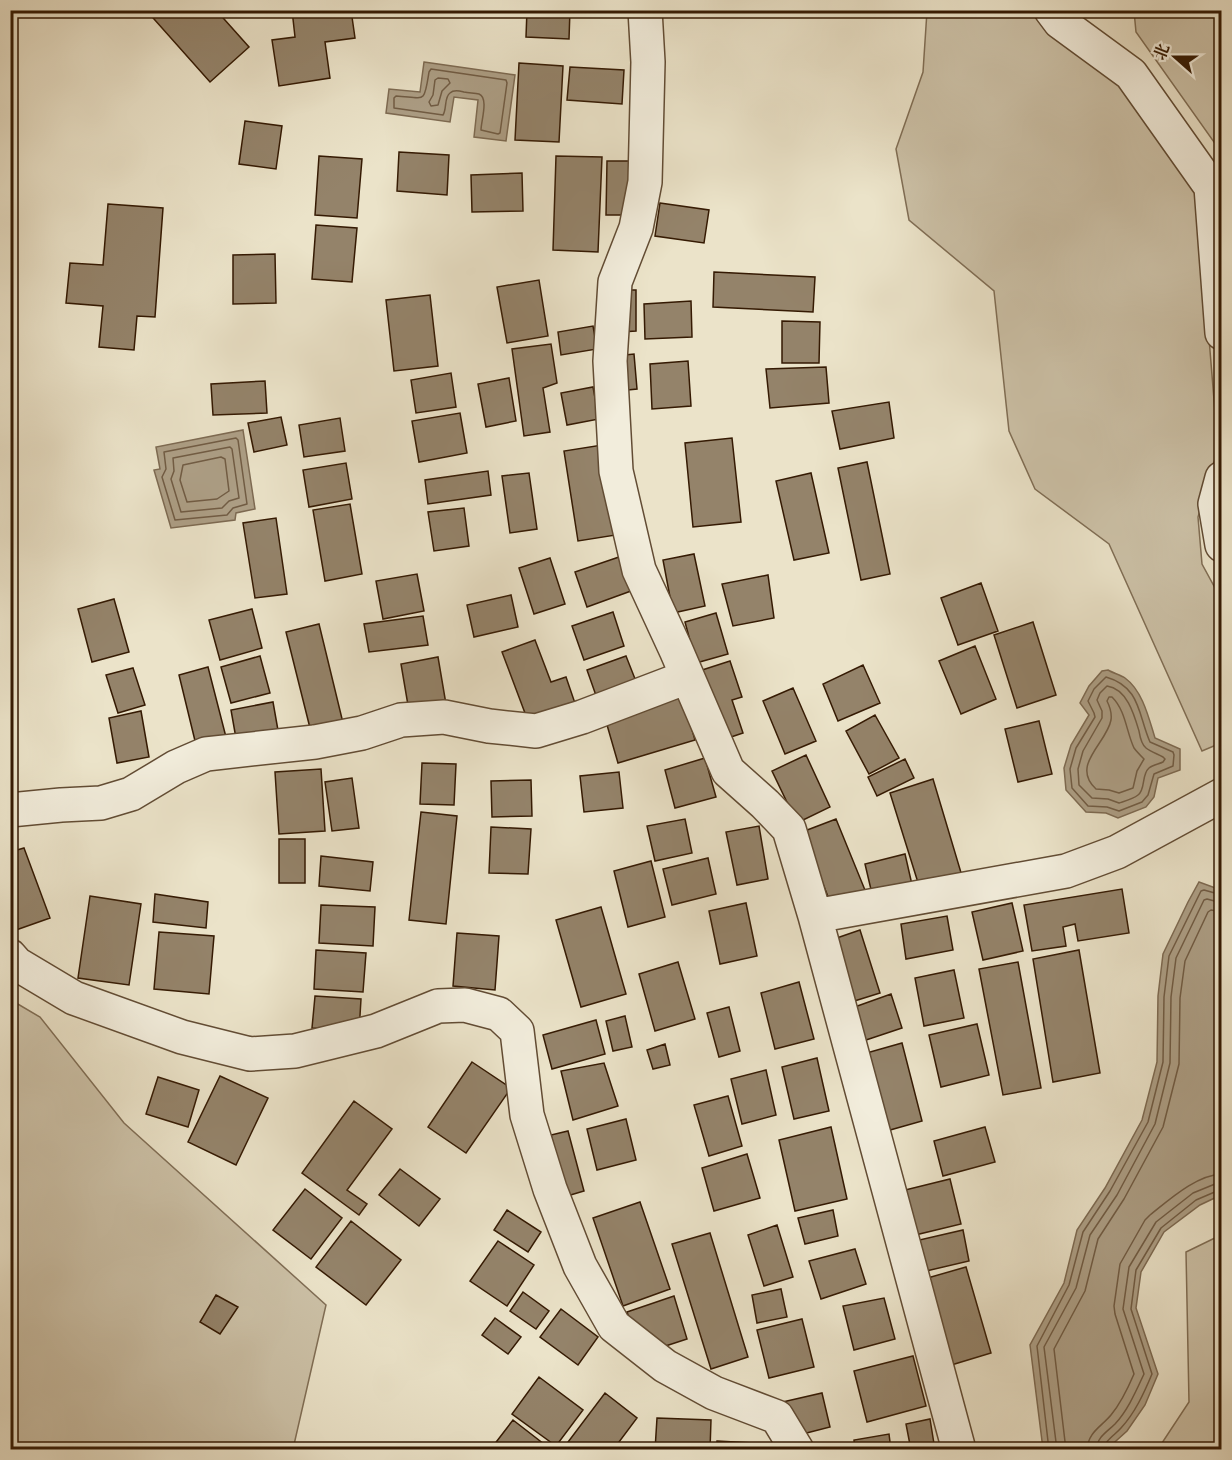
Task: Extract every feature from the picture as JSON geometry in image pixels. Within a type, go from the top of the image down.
[{"type":"street","points":[[645,10],[648,62],[645,182],[636,228],[615,282],[610,361],[616,471],[639,570],[728,771],[789,829],[815,916],[959,1449]]},
{"type":"street","points":[[1051,10],[1060,22],[1131,74],[1211,187],[1221,333]]},
{"type":"street","points":[[1221,478],[1215,504],[1221,545]]},
{"type":"street","points":[[10,810],[101,803],[130,794],[176,767],[206,754],[315,742],[362,733],[401,720],[444,717],[489,726],[536,731],[582,717],[687,677]]},
{"type":"street","points":[[815,916],[1066,871],[1117,852],[1221,795]]},
{"type":"street","points":[[10,956],[17,964],[74,998],[182,1037],[250,1054],[295,1051],[376,1031],[438,1006],[465,1005],[499,1014],[517,1031],[527,1115],[550,1189],[580,1266],[614,1326],[665,1366],[714,1393],[777,1417],[797,1449]]},
{"type":"shaded area","points":[[927,11],[1037,11],[1124,88],[1197,191],[1218,449],[1198,517],[1202,564],[1221,599],[1221,743],[1202,751],[1109,544],[1035,489],[1009,431],[994,291],[909,220],[896,149],[923,72]]},
{"type":"shaded area","points":[[1134,11],[1221,11],[1221,152],[1136,32]]},
{"type":"shaded area","points":[[11,1000],[40,1017],[124,1123],[326,1305],[293,1449],[11,1450]]},
{"type":"shaded area","points":[[1221,1235],[1221,1449],[1158,1449],[1189,1402],[1186,1252]]},
{"type":"water","points":[[424,62],[515,75],[506,141],[474,137],[478,100],[454,97],[450,122],[386,113],[389,89],[420,92]]},
{"type":"water","points":[[243,430],[255,509],[236,513],[235,520],[171,528],[154,470],[160,469],[156,447]]},
{"type":"water","points":[[1108,670],[1125,678],[1136,690],[1155,738],[1180,749],[1180,770],[1158,778],[1154,797],[1146,807],[1118,818],[1106,813],[1086,812],[1066,790],[1064,768],[1071,745],[1089,715],[1080,703],[1089,686],[1102,671]]},
{"type":"water","points":[[1199,882],[1221,890],[1221,1195],[1200,1205],[1164,1232],[1141,1272],[1136,1308],[1158,1374],[1145,1405],[1127,1431],[1107,1449],[1043,1449],[1030,1345],[1064,1283],[1077,1230],[1105,1188],[1142,1120],[1157,1062],[1158,996],[1163,954]]},
{"type":"building","points":[[146,10],[216,10],[249,47],[210,82]]},
{"type":"building","points":[[292,10],[351,10],[355,38],[325,42],[330,78],[279,86],[272,40],[295,37]]},
{"type":"building","points":[[527,10],[570,10],[569,39],[526,37]]},
{"type":"building","points":[[519,63],[563,66],[559,142],[515,140]]},
{"type":"building","points":[[570,67],[624,70],[622,104],[567,100]]},
{"type":"building","points":[[245,121],[282,126],[276,169],[239,164]]},
{"type":"building","points":[[399,152],[449,155],[447,195],[397,191]]},
{"type":"building","points":[[319,156],[362,159],[357,218],[315,215]]},
{"type":"building","points":[[556,156],[602,157],[598,252],[553,250]]},
{"type":"building","points":[[607,161],[631,161],[630,215],[606,215]]},
{"type":"building","points":[[522,173],[523,211],[472,212],[471,175]]},
{"type":"building","points":[[660,203],[709,210],[704,243],[655,236]]},
{"type":"building","points":[[108,204],[163,208],[155,317],[137,316],[134,350],[99,347],[103,306],[66,303],[70,263],[103,265]]},
{"type":"building","points":[[316,225],[357,228],[352,282],[312,279]]},
{"type":"building","points":[[275,254],[276,303],[233,304],[233,255]]},
{"type":"building","points":[[714,272],[815,277],[813,312],[713,307]]},
{"type":"building","points":[[539,280],[548,336],[507,343],[497,287]]},
{"type":"building","points":[[620,290],[636,290],[636,331],[621,332]]},
{"type":"building","points":[[430,295],[438,366],[394,371],[386,300]]},
{"type":"building","points":[[691,301],[692,337],[645,339],[644,304]]},
{"type":"building","points":[[782,321],[820,322],[819,363],[782,363]]},
{"type":"building","points":[[593,326],[597,349],[561,355],[558,332]]},
{"type":"building","points":[[551,344],[557,383],[543,388],[550,432],[524,436],[512,349]]},
{"type":"building","points":[[634,354],[637,389],[618,391],[615,356]]},
{"type":"building","points":[[688,361],[691,406],[652,409],[650,364]]},
{"type":"building","points":[[826,367],[829,403],[770,408],[766,369]]},
{"type":"building","points":[[451,373],[456,407],[416,413],[411,380]]},
{"type":"building","points":[[509,378],[516,421],[486,427],[478,384]]},
{"type":"building","points":[[265,381],[267,413],[213,415],[211,384]]},
{"type":"building","points":[[593,387],[599,419],[567,425],[561,393]]},
{"type":"building","points":[[889,402],[894,438],[840,449],[832,411]]},
{"type":"building","points":[[460,413],[467,453],[419,462],[412,421]]},
{"type":"building","points":[[281,417],[287,445],[254,452],[248,423]]},
{"type":"building","points":[[340,418],[345,451],[304,457],[299,425]]},
{"type":"building","points":[[732,438],[741,522],[693,527],[685,443]]},
{"type":"building","points":[[602,445],[616,535],[578,541],[564,451]]},
{"type":"building","points":[[867,462],[890,574],[861,580],[838,468]]},
{"type":"building","points":[[346,463],[352,499],[309,507],[303,470]]},
{"type":"building","points":[[488,471],[491,495],[428,504],[425,480]]},
{"type":"building","points":[[529,473],[537,529],[510,533],[502,476]]},
{"type":"building","points":[[811,473],[829,553],[794,560],[776,481]]},
{"type":"building","points":[[350,504],[362,574],[325,581],[313,510]]},
{"type":"building","points":[[464,508],[469,546],[434,551],[428,512]]},
{"type":"building","points":[[276,518],[287,594],[255,598],[243,523]]},
{"type":"building","points":[[694,554],[705,606],[673,613],[663,560]]},
{"type":"building","points":[[619,557],[631,591],[587,607],[575,572]]},
{"type":"building","points":[[550,558],[565,604],[534,614],[519,568]]},
{"type":"building","points":[[417,574],[424,611],[383,619],[376,581]]},
{"type":"building","points":[[768,575],[774,618],[733,626],[722,584]]},
{"type":"building","points":[[981,583],[998,631],[958,645],[941,598]]},
{"type":"building","points":[[511,595],[518,627],[474,637],[467,605]]},
{"type":"building","points":[[114,599],[129,652],[92,662],[78,609]]},
{"type":"building","points":[[252,609],[262,648],[220,660],[209,620]]},
{"type":"building","points":[[613,612],[624,646],[584,660],[572,626]]},
{"type":"building","points":[[716,613],[728,654],[696,663],[685,622]]},
{"type":"building","points":[[423,616],[428,645],[369,652],[364,624]]},
{"type":"building","points":[[1033,622],[1056,695],[1017,708],[994,635]]},
{"type":"building","points":[[319,624],[344,727],[312,736],[286,632]]},
{"type":"building","points":[[535,640],[551,682],[566,677],[578,712],[531,729],[502,652]]},
{"type":"building","points":[[975,646],[996,699],[961,714],[939,661]]},
{"type":"building","points":[[260,656],[270,693],[231,703],[221,667]]},
{"type":"building","points":[[626,656],[639,689],[599,704],[587,670]]},
{"type":"building","points":[[438,657],[447,710],[410,717],[401,664]]},
{"type":"building","points":[[730,661],[742,697],[732,700],[743,733],[722,740],[699,671]]},
{"type":"building","points":[[863,665],[880,703],[838,721],[823,684]]},
{"type":"building","points":[[208,667],[227,741],[197,749],[179,675]]},
{"type":"building","points":[[133,668],[145,705],[118,713],[106,675]]},
{"type":"building","points":[[793,688],[816,741],[785,754],[763,701]]},
{"type":"building","points":[[682,695],[695,740],[618,763],[605,718]]},
{"type":"building","points":[[273,702],[279,736],[237,744],[231,710]]},
{"type":"building","points":[[141,711],[149,757],[117,763],[109,718]]},
{"type":"building","points":[[875,715],[899,758],[869,774],[846,731]]},
{"type":"building","points":[[1039,721],[1052,774],[1018,782],[1005,729]]},
{"type":"building","points":[[806,755],[830,807],[797,823],[772,771]]},
{"type":"building","points":[[705,758],[716,797],[675,808],[665,770]]},
{"type":"building","points":[[905,759],[914,778],[877,796],[868,777]]},
{"type":"building","points":[[422,763],[456,764],[454,805],[420,804]]},
{"type":"building","points":[[321,769],[325,831],[279,834],[275,772]]},
{"type":"building","points":[[619,772],[623,808],[584,812],[580,776]]},
{"type":"building","points":[[352,778],[359,828],[332,831],[325,782]]},
{"type":"building","points":[[933,779],[962,876],[920,889],[890,793]]},
{"type":"building","points":[[531,780],[532,816],[492,817],[491,781]]},
{"type":"building","points":[[421,812],[457,816],[446,924],[409,920]]},
{"type":"building","points":[[685,819],[692,853],[655,861],[647,826]]},
{"type":"building","points":[[836,819],[867,895],[833,909],[802,832]]},
{"type":"building","points":[[759,826],[768,879],[737,885],[726,832]]},
{"type":"building","points":[[491,827],[531,829],[528,874],[489,873]]},
{"type":"building","points":[[279,839],[305,839],[305,883],[279,883]]},
{"type":"building","points":[[24,848],[50,918],[16,930],[10,915],[10,852]]},
{"type":"building","points":[[905,854],[913,889],[873,898],[865,864]]},
{"type":"building","points":[[321,856],[373,862],[370,891],[319,886]]},
{"type":"building","points":[[708,858],[716,894],[672,905],[663,869]]},
{"type":"building","points":[[651,861],[665,917],[628,927],[614,871]]},
{"type":"building","points":[[1122,889],[1129,933],[1078,941],[1075,924],[1063,927],[1066,946],[1032,951],[1024,905]]},
{"type":"building","points":[[155,894],[208,902],[206,928],[153,922]]},
{"type":"building","points":[[90,896],[141,904],[129,985],[78,978]]},
{"type":"building","points":[[746,903],[757,956],[720,964],[709,911]]},
{"type":"building","points":[[1012,903],[1023,951],[983,960],[972,912]]},
{"type":"building","points":[[321,905],[375,907],[373,946],[319,943]]},
{"type":"building","points":[[601,907],[626,994],[581,1007],[556,920]]},
{"type":"building","points":[[947,916],[953,950],[906,959],[901,924]]},
{"type":"building","points":[[860,930],[880,993],[848,1003],[828,941]]},
{"type":"building","points":[[159,932],[214,936],[209,994],[154,989]]},
{"type":"building","points":[[457,933],[499,936],[495,990],[453,986]]},
{"type":"building","points":[[316,950],[366,953],[363,992],[314,989]]},
{"type":"building","points":[[1079,950],[1100,1073],[1053,1082],[1033,959]]},
{"type":"building","points":[[678,962],[695,1019],[655,1031],[639,974]]},
{"type":"building","points":[[1018,962],[1041,1088],[1003,1095],[979,969]]},
{"type":"building","points":[[954,970],[964,1018],[924,1026],[915,978]]},
{"type":"building","points":[[799,982],[814,1039],[775,1049],[761,993]]},
{"type":"building","points":[[891,994],[902,1028],[860,1042],[849,1009]]},
{"type":"building","points":[[315,996],[361,999],[359,1032],[312,1028]]},
{"type":"building","points":[[729,1007],[740,1051],[719,1057],[707,1013]]},
{"type":"building","points":[[625,1016],[632,1047],[613,1051],[606,1021]]},
{"type":"building","points":[[596,1020],[605,1054],[552,1069],[543,1035]]},
{"type":"building","points":[[977,1024],[989,1075],[941,1087],[929,1035]]},
{"type":"building","points":[[902,1043],[922,1121],[883,1132],[863,1054]]},
{"type":"building","points":[[665,1044],[670,1065],[653,1069],[647,1050]]},
{"type":"building","points":[[817,1058],[829,1111],[794,1119],[782,1067]]},
{"type":"building","points":[[472,1062],[511,1088],[466,1153],[428,1127]]},
{"type":"building","points":[[604,1063],[618,1106],[573,1120],[561,1071]]},
{"type":"building","points":[[766,1070],[776,1115],[742,1124],[731,1079]]},
{"type":"building","points":[[220,1076],[268,1098],[236,1165],[188,1142]]},
{"type":"building","points":[[158,1077],[199,1090],[188,1127],[146,1114]]},
{"type":"building","points":[[728,1096],[742,1146],[709,1156],[694,1105]]},
{"type":"building","points":[[354,1101],[392,1129],[347,1190],[367,1204],[359,1215],[302,1173]]},
{"type":"building","points":[[626,1119],[636,1160],[597,1170],[587,1129]]},
{"type":"building","points":[[831,1127],[847,1199],[795,1211],[779,1140]]},
{"type":"building","points":[[985,1127],[995,1162],[943,1176],[934,1141]]},
{"type":"building","points":[[568,1131],[584,1191],[567,1196],[551,1135]]},
{"type":"building","points":[[747,1154],[760,1198],[714,1211],[702,1168]]},
{"type":"building","points":[[400,1169],[440,1199],[419,1226],[379,1195]]},
{"type":"building","points":[[950,1179],[961,1224],[911,1236],[901,1191]]},
{"type":"building","points":[[305,1189],[342,1218],[311,1259],[273,1230]]},
{"type":"building","points":[[640,1202],[670,1289],[623,1306],[593,1218]]},
{"type":"building","points":[[507,1210],[541,1232],[528,1252],[494,1230]]},
{"type":"building","points":[[833,1210],[838,1236],[805,1244],[798,1218]]},
{"type":"building","points":[[351,1221],[401,1260],[366,1305],[316,1267]]},
{"type":"building","points":[[777,1225],[793,1277],[764,1286],[748,1235]]},
{"type":"building","points":[[963,1230],[969,1261],[922,1272],[915,1241]]},
{"type":"building","points":[[710,1233],[748,1357],[711,1369],[672,1244]]},
{"type":"building","points":[[498,1241],[534,1265],[507,1306],[470,1281]]},
{"type":"building","points":[[855,1249],[866,1284],[821,1299],[809,1261]]},
{"type":"building","points":[[966,1267],[991,1353],[948,1366],[924,1279]]},
{"type":"building","points":[[781,1289],[787,1317],[757,1323],[752,1295]]},
{"type":"building","points":[[523,1292],[549,1311],[536,1329],[510,1311]]},
{"type":"building","points":[[216,1295],[238,1307],[220,1334],[200,1322]]},
{"type":"building","points":[[674,1296],[687,1339],[641,1354],[627,1312]]},
{"type":"building","points":[[884,1298],[895,1339],[854,1350],[843,1306]]},
{"type":"building","points":[[561,1309],[598,1337],[578,1365],[540,1337]]},
{"type":"building","points":[[495,1318],[521,1337],[508,1354],[482,1335]]},
{"type":"building","points":[[802,1319],[814,1367],[769,1378],[757,1330]]},
{"type":"building","points":[[913,1356],[926,1406],[867,1422],[854,1371]]},
{"type":"building","points":[[539,1377],[583,1410],[556,1446],[512,1414]]},
{"type":"building","points":[[605,1393],[637,1418],[613,1450],[562,1450]]},
{"type":"building","points":[[822,1393],[830,1427],[787,1438],[778,1403]]},
{"type":"building","points":[[657,1418],[711,1420],[710,1450],[655,1450]]},
{"type":"building","points":[[930,1419],[935,1450],[911,1450],[906,1424]]},
{"type":"building","points":[[513,1420],[549,1448],[548,1450],[490,1450]]},
{"type":"building","points":[[889,1434],[891,1450],[855,1450],[854,1440]]},
{"type":"building","points":[[717,1441],[753,1443],[753,1450],[716,1450]]}]
